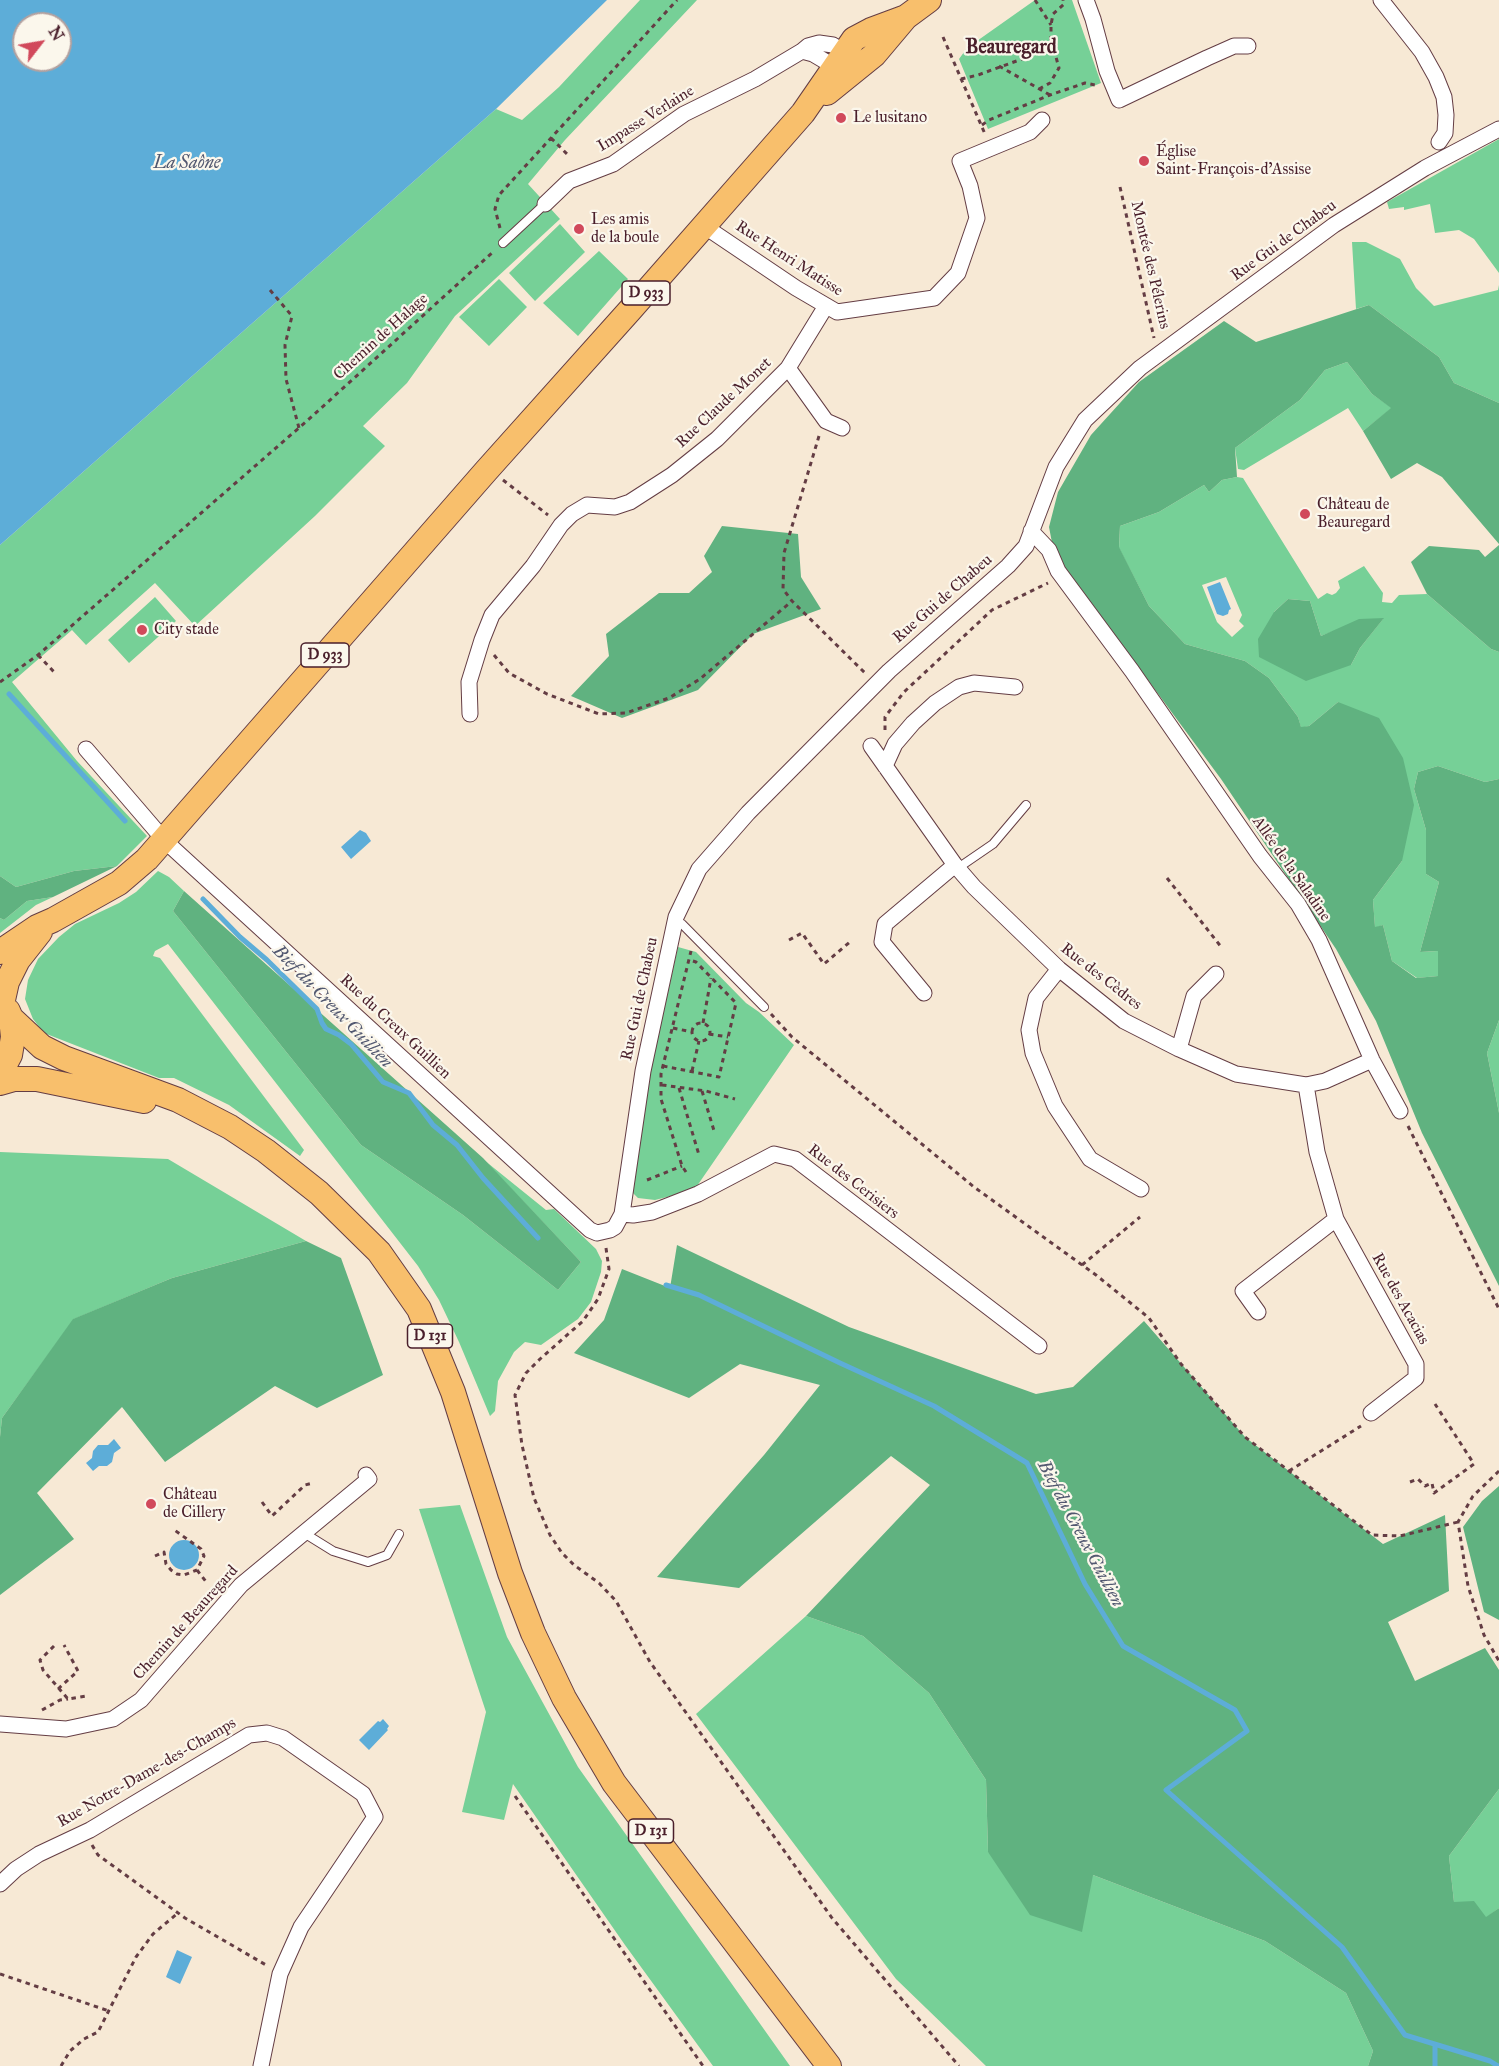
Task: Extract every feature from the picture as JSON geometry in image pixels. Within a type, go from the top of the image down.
[{"type":"main road","name":"D 933","points":[[0,952],[37,927],[119,883],[137,870],[165,841],[488,468],[803,113],[846,63],[854,39],[870,30],[906,17],[929,0]]},
{"type":"main road","name":"D 933","points":[[5,1004],[7,982],[18,960],[53,920]]},
{"type":"main road","points":[[0,1074],[10,1055],[13,1037],[5,1004]]},
{"type":"main road","name":"D 131","points":[[5,1004],[42,1047],[64,1058],[178,1100],[230,1127],[266,1151],[319,1193],[379,1252],[419,1309],[453,1392],[510,1574],[533,1633],[564,1698],[614,1783],[830,2066]]},
{"type":"main road","name":"D 131","points":[[0,1083],[14,1079],[37,1078],[143,1101],[221,1129],[266,1151]]},
{"type":"street","points":[[1086,0],[1107,71],[1119,100],[1234,46],[1248,46]]},
{"type":"street","points":[[1381,0],[1422,52],[1436,77],[1444,97],[1446,115],[1445,133],[1439,142]]},
{"type":"street","name":"Impasse Verlaine","points":[[545,204],[569,181],[613,164],[684,114],[755,79],[808,46],[819,43],[833,45],[846,63]]},
{"type":"street","name":"Rue Henri Matisse","points":[[705,226],[796,288],[837,312],[934,298],[958,273],[977,218],[970,186],[960,160],[1030,132],[1042,120]]},
{"type":"street","name":"Rue Gui de Chabeu","points":[[622,1214],[643,1071],[675,921],[699,869],[748,813],[875,684],[1008,566],[1026,546],[1056,467],[1085,420],[1140,368],[1334,225],[1425,168],[1499,129]]},
{"type":"street","name":"Rue Claude Monet","points":[[470,714],[470,682],[482,640],[494,611],[533,566],[561,525],[572,513],[587,505],[615,507],[630,502],[672,475],[717,438],[788,368],[826,306]]},
{"type":"street","name":"Rue Claude Monet","points":[[788,368],[826,421]]},
{"type":"street","points":[[826,421],[842,428]]},
{"type":"street","name":"Allée de la Saladine","points":[[1031,531],[1049,550],[1054,576]]},
{"type":"street","name":"Allée de la Saladine","points":[[1026,546],[1054,576],[1132,671],[1260,856],[1298,904],[1319,940],[1372,1060],[1400,1111]]},
{"type":"street","points":[[884,764],[895,744],[913,723],[935,703],[959,687],[974,683],[1015,687]]},
{"type":"street","name":"Rue des Cèdres","points":[[871,746],[956,867],[974,887],[1059,969],[1124,1021],[1236,1074],[1306,1085],[1325,1081],[1372,1060]]},
{"type":"street","name":"Rue du Creux Guillien","points":[[86,749],[165,841],[590,1230],[603,1232]]},
{"type":"street","points":[[924,993],[882,942],[885,924],[956,867]]},
{"type":"street","points":[[1059,969],[1036,999],[1029,1030],[1032,1053],[1055,1106],[1090,1159],[1141,1189]]},
{"type":"street","points":[[1179,1049],[1194,996],[1216,974]]},
{"type":"street","name":"Rue des Acacias","points":[[1306,1085],[1317,1152],[1336,1219],[1416,1364],[1416,1378],[1371,1413]]},
{"type":"street","name":"Rue des Cerisiers","points":[[622,1214],[652,1212],[699,1194],[774,1154],[795,1159],[1039,1347]]},
{"type":"street","points":[[603,1232],[615,1227],[622,1214]]},
{"type":"street","points":[[1258,1312],[1243,1291],[1336,1219]]},
{"type":"street","name":"Chemin de Beauregard","points":[[0,1724],[66,1729],[113,1719],[141,1700],[241,1585],[369,1479],[366,1475]]},
{"type":"street","name":"Rue Notre-Dame-des-Champs","points":[[0,1884],[16,1869],[39,1854],[90,1830],[249,1735],[267,1733],[283,1738],[363,1794],[375,1817],[301,1927],[280,1974],[261,2066]]},
{"type":"lane","points":[[503,243],[545,204]]},
{"type":"lane","points":[[956,867],[993,844],[1026,805]]},
{"type":"lane","points":[[675,921],[694,935],[764,1007]]},
{"type":"lane","points":[[303,1533],[333,1551],[368,1562],[387,1555],[399,1534]]},
{"type":"path","points":[[503,243],[495,209],[499,195],[677,0]]},
{"type":"path","points":[[1035,0],[1051,25]]},
{"type":"path","points":[[1039,89],[1050,83],[1059,68],[1051,25],[1053,14],[1064,4],[1063,0]]},
{"type":"path","points":[[943,37],[982,124],[989,148]]},
{"type":"path","points":[[961,79],[1022,59],[1045,48],[1052,39]]},
{"type":"path","points":[[999,66],[1050,95]]},
{"type":"path","points":[[982,124],[1085,83],[1096,85],[1119,100]]},
{"type":"path","points":[[551,138],[569,156]]},
{"type":"path","name":"Montée des Pélerins","points":[[1120,187],[1156,347]]},
{"type":"path","name":"Chemin de Halage","points":[[0,682],[38,655],[299,428],[503,243]]},
{"type":"path","points":[[270,290],[292,316],[285,345],[286,379],[299,428]]},
{"type":"path","points":[[826,421],[816,443],[784,553],[783,589],[792,601],[875,684]]},
{"type":"path","points":[[488,468],[561,525]]},
{"type":"path","points":[[884,764],[885,717],[904,692],[992,610],[1054,576]]},
{"type":"path","points":[[482,640],[508,673],[547,694],[599,714],[626,713],[669,698],[700,679],[792,601]]},
{"type":"path","points":[[38,655],[55,673]]},
{"type":"path","points":[[1167,878],[1222,948]]},
{"type":"path","points":[[789,940],[802,933],[824,964],[851,941]]},
{"type":"path","points":[[686,1172],[682,1166],[661,1099],[661,1074],[694,935]]},
{"type":"path","points":[[663,1066],[719,1077],[736,1003],[696,962],[689,959]]},
{"type":"path","points":[[703,1024],[711,978]]},
{"type":"path","points":[[764,1007],[792,1037],[974,1187],[1082,1265],[1149,1318],[1181,1364],[1245,1437],[1372,1535],[1400,1536],[1458,1522]]},
{"type":"path","points":[[697,1024],[703,1024],[707,1027],[709,1035],[706,1039],[699,1041],[693,1038],[692,1032],[697,1024]]},
{"type":"path","points":[[672,1028],[692,1032]]},
{"type":"path","points":[[709,1035],[728,1037]]},
{"type":"path","points":[[692,1071],[699,1041]]},
{"type":"path","points":[[662,1085],[735,1099]]},
{"type":"path","points":[[680,1088],[699,1155]]},
{"type":"path","points":[[702,1091],[715,1134]]},
{"type":"path","points":[[1400,1111],[1499,1309]]},
{"type":"path","points":[[647,1179],[682,1166]]},
{"type":"path","points":[[1082,1265],[1140,1217]]},
{"type":"path","points":[[603,1232],[609,1269],[598,1299],[583,1321],[526,1373],[515,1395],[522,1445],[532,1488],[546,1526],[562,1553],[599,1583],[615,1601],[650,1662],[832,1918],[959,2066]]},
{"type":"path","points":[[1410,1482],[1418,1479],[1425,1486],[1432,1483],[1434,1493],[1474,1464],[1435,1404]]},
{"type":"path","points":[[1288,1471],[1359,1428],[1371,1413]]},
{"type":"path","points":[[1499,1471],[1473,1496],[1458,1522],[1468,1586],[1484,1635],[1499,1661]]},
{"type":"path","points":[[262,1502],[272,1516],[305,1485],[313,1483]]},
{"type":"path","points":[[155,1556],[165,1552],[166,1564],[177,1574],[184,1575],[197,1570],[204,1556],[201,1549],[173,1529]]},
{"type":"path","points":[[197,1570],[207,1583]]},
{"type":"path","points":[[58,1689],[78,1671],[64,1645]]},
{"type":"path","points":[[54,1646],[40,1660],[43,1670],[68,1699]]},
{"type":"path","points":[[38,1713],[60,1700],[86,1696]]},
{"type":"path","points":[[515,1796],[703,2066]]},
{"type":"path","points":[[89,1840],[98,1855],[178,1913],[280,1974]]},
{"type":"path","points":[[61,2066],[70,2051],[84,2039],[98,2032],[136,1957],[153,1934],[178,1913]]},
{"type":"path","points":[[0,1974],[109,2011]]},
{"type":"green space","points":[[640,0],[697,0],[565,140],[528,184],[560,219],[455,316],[407,383],[363,426],[385,446],[315,516],[195,626],[155,583],[86,645],[72,630],[12,682],[77,761],[147,836],[117,866],[74,871],[16,887],[0,876],[0,545],[496,109],[522,120],[559,87]]},
{"type":"green space","points":[[1035,0],[1072,0],[1101,83],[988,129],[959,59],[967,48]]},
{"type":"green space","points":[[1499,139],[1499,273],[1474,239],[1459,230],[1435,233],[1430,204],[1404,210],[1404,207],[1389,209],[1387,202]]},
{"type":"green space","points":[[560,224],[585,252],[535,301],[509,273]]},
{"type":"green space","points":[[1352,242],[1366,242],[1400,259],[1416,288],[1434,306],[1498,290],[1499,285],[1499,403],[1454,383],[1439,357],[1369,305],[1356,309]]},
{"type":"green space","points":[[599,251],[628,279],[578,336],[543,303]]},
{"type":"green space","points":[[499,279],[527,307],[489,346],[459,317]]},
{"type":"green space","points":[[1369,305],[1439,357],[1454,383],[1499,403],[1499,544],[1442,477],[1417,463],[1391,479],[1363,431],[1391,408],[1372,394],[1347,362],[1325,370],[1300,400],[1235,448],[1237,477],[1222,480],[1209,492],[1204,485],[1159,512],[1120,526],[1119,547],[1149,606],[1185,644],[1245,661],[1269,678],[1298,717],[1301,727],[1309,726],[1338,702],[1379,718],[1403,758],[1414,805],[1402,861],[1373,900],[1375,927],[1383,925],[1392,961],[1416,978],[1438,976],[1438,951],[1420,952],[1439,882],[1426,874],[1426,830],[1414,789],[1418,772],[1438,766],[1485,782],[1499,779],[1499,1020],[1487,1053],[1499,1113],[1499,1286],[1422,1133],[1376,1021],[1336,949],[1221,779],[1054,553],[1049,527],[1058,492],[1091,435],[1139,382],[1224,321],[1256,342]]},
{"type":"green space","points":[[1347,362],[1372,394],[1392,408],[1363,431],[1348,408],[1244,470],[1238,469],[1235,448],[1300,400],[1325,370]]},
{"type":"green space","points":[[1243,478],[1318,599],[1327,593],[1332,595],[1336,593],[1340,588],[1338,581],[1364,566],[1383,593],[1382,602],[1392,603],[1399,595],[1427,594],[1491,649],[1499,652],[1499,779],[1485,782],[1438,766],[1418,772],[1414,789],[1426,830],[1426,874],[1439,882],[1420,952],[1438,951],[1438,976],[1417,978],[1392,961],[1383,925],[1375,928],[1373,900],[1402,861],[1338,702],[1309,726],[1301,728],[1298,717],[1269,678],[1245,661],[1185,644],[1149,606],[1119,548],[1120,526],[1159,512],[1204,485],[1209,492],[1222,480]],"holes":[[[1226,577],[1242,615],[1239,621],[1244,626],[1232,637],[1217,622],[1202,585]],[[1288,599],[1310,601],[1321,636],[1339,629],[1383,619],[1360,648],[1351,665],[1274,612]]]},
{"type":"green space","points":[[722,526],[798,534],[801,577],[821,609],[753,634],[698,690],[622,718],[571,696],[609,656],[606,634],[659,593],[689,593],[712,572],[704,556]]},
{"type":"green space","points":[[1499,545],[1499,652],[1491,649],[1427,594],[1411,562],[1429,546],[1479,550],[1485,557]]},
{"type":"green space","name":"City stade","points":[[155,597],[176,621],[129,663],[108,640]]},
{"type":"green space","points":[[1288,599],[1310,601],[1321,636],[1359,619],[1384,618],[1360,648],[1351,665],[1306,681],[1259,657],[1258,639],[1274,612]]},
{"type":"green space","points":[[117,866],[53,897],[27,901],[4,920],[0,918],[0,876],[16,887],[74,871]]},
{"type":"green space","points":[[158,871],[169,877],[184,891],[173,911],[361,1145],[463,1215],[558,1290],[581,1262],[484,1160],[546,1210],[554,1209],[596,1249],[602,1261],[601,1272],[591,1302],[578,1319],[541,1345],[525,1342],[514,1352],[498,1381],[495,1411],[490,1416],[439,1300],[418,1266],[168,944],[155,951],[153,956],[160,958],[304,1150],[300,1156],[229,1105],[174,1078],[159,1078],[44,1033],[33,1019],[25,999],[28,980],[38,959],[75,924],[119,903],[136,892]]},
{"type":"green space","points":[[184,891],[483,1158],[581,1262],[558,1290],[463,1215],[361,1145],[173,911]]},
{"type":"green space","points":[[53,897],[36,905],[0,933],[0,918],[4,920],[27,901]]},
{"type":"green space","points":[[678,947],[696,952],[746,1003],[794,1045],[697,1186],[655,1200],[638,1198],[632,1192],[649,1078]]},
{"type":"green space","points":[[1499,1020],[1499,1113],[1487,1053]]},
{"type":"green space","points":[[0,1152],[168,1159],[306,1241],[172,1278],[74,1319],[2,1418],[0,1437]]},
{"type":"green space","points":[[306,1241],[341,1258],[383,1375],[317,1408],[275,1386],[165,1462],[122,1407],[37,1493],[74,1539],[0,1595],[2,1418],[73,1319],[172,1278]]},
{"type":"green space","points":[[677,1245],[849,1327],[1036,1394],[1073,1387],[1144,1321],[1245,1437],[1383,1544],[1445,1515],[1449,1591],[1388,1622],[1415,1681],[1485,1648],[1499,1670],[1499,1789],[1449,1856],[1454,1902],[1474,1901],[1486,1917],[1499,1908],[1499,2066],[1368,2066],[1373,2051],[1346,1993],[1265,1941],[1093,1875],[1082,1932],[1030,1915],[988,1852],[986,1780],[929,1693],[863,1636],[806,1616],[930,1485],[891,1456],[739,1588],[657,1577],[764,1455],[820,1385],[740,1364],[689,1398],[574,1353],[604,1320],[622,1269],[670,1288]]},
{"type":"green space","points":[[1499,1486],[1499,1620],[1484,1612],[1463,1527],[1482,1501]]},
{"type":"green space","points":[[460,1505],[507,1637],[578,1767],[790,2066],[713,2066],[513,1784],[504,1820],[462,1812],[486,1712],[419,1509]]},
{"type":"green space","points":[[806,1616],[863,1636],[929,1693],[986,1780],[988,1852],[1093,1875],[1265,1941],[1346,1993],[1373,2051],[1368,2066],[986,2066],[896,1979],[696,1714]]},
{"type":"green space","points":[[1499,1789],[1499,1908],[1486,1918],[1454,1902],[1449,1856]]},
{"type":"water","name":"La Saône","points":[[0,0],[607,0],[496,109],[0,545]]},
{"type":"water","points":[[1220,582],[1231,609],[1223,616],[1217,614],[1207,587]]},
{"type":"water","points":[[360,830],[366,833],[371,841],[351,859],[341,847]]},
{"type":"water","points":[[114,1439],[121,1448],[114,1453],[112,1462],[107,1466],[99,1466],[93,1471],[86,1463],[92,1458],[93,1451],[98,1445],[108,1445]]},
{"type":"water","points":[[184,1540],[190,1541],[198,1549],[198,1561],[190,1569],[184,1570],[178,1569],[170,1561],[169,1555],[170,1549],[178,1541]]},
{"type":"water","points":[[383,1719],[389,1726],[388,1730],[369,1750],[359,1740]]},
{"type":"water","points":[[177,1950],[192,1957],[180,1984],[166,1977]]},
{"type":"waterway","name":"Bief du Creux Guillien","points":[[9,694],[125,821]]},
{"type":"waterway","name":"Bief du Creux Guillien","points":[[203,899],[317,1009],[326,1029],[351,1044],[383,1082],[409,1093],[433,1125],[457,1145],[483,1178],[538,1238]]},
{"type":"waterway","name":"Bief du Creux Guillien","points":[[666,1285],[699,1295],[934,1406],[1027,1463],[1085,1584],[1123,1646],[1235,1710],[1247,1731],[1166,1790],[1342,1947],[1405,2035],[1490,2061],[1498,2066]]},
{"type":"waterway","points":[[1435,2044],[1435,2066]]},
{"type":"place","name":"Le lusitano","points":[[841,118]]},
{"type":"place","name":"Église Saint-François-d'Assise","points":[[1144,161]]},
{"type":"place","name":"Les amis de la boule","points":[[579,229]]},
{"type":"place","name":"Château de Beauregard","points":[[1305,514]]},
{"type":"place","name":"City stade","points":[[142,630]]},
{"type":"place","name":"Château de Cillery","points":[[151,1504]]},
{"type":"district","name":"Beauregard","points":[[1011,48]]}]
